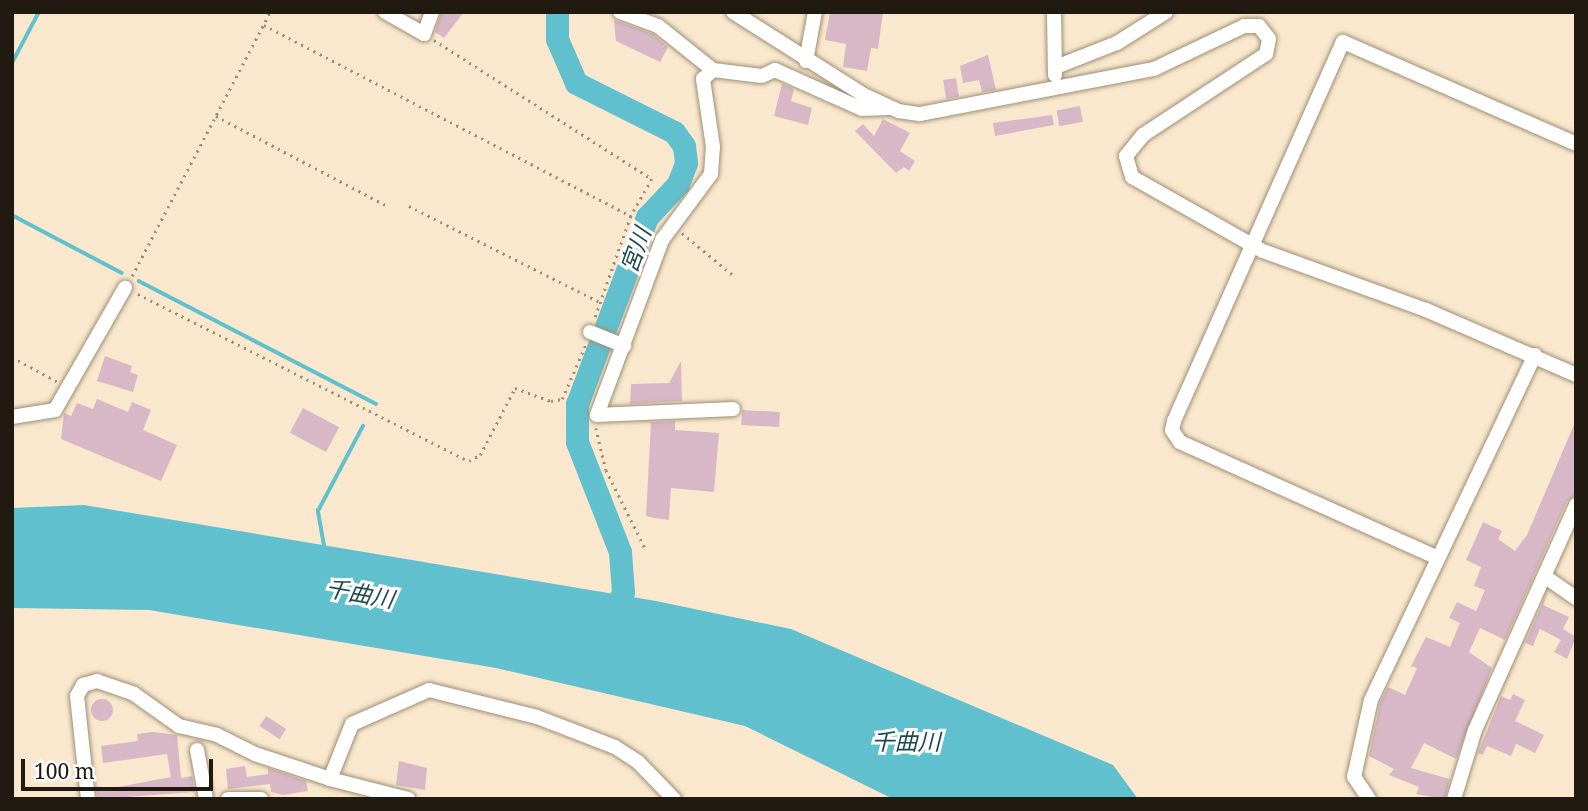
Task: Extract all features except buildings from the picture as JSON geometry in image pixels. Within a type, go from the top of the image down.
[{"type":"street","points":[[385,12],[424,34],[432,12]]},
{"type":"street","points":[[620,12],[658,26],[713,69],[762,76],[775,70],[862,109],[888,107],[932,113],[1154,69],[1244,26],[1263,29],[1270,43],[1261,58],[1158,123],[1126,156],[1128,172],[1137,182],[1250,245],[1535,355],[1576,374]]},
{"type":"street","points":[[733,12],[806,61],[888,107]]},
{"type":"street","points":[[806,61],[815,12]]},
{"type":"street","points":[[1052,90],[1056,68],[1054,12]]},
{"type":"street","points":[[1056,68],[1117,43],[1166,12]]},
{"type":"street","points":[[1438,558],[1174,436],[1174,421],[1250,245],[1343,42],[1576,144]]},
{"type":"street","points":[[775,70],[781,45]]},
{"type":"street","points":[[713,69],[702,88],[713,147],[711,174],[671,225],[618,343],[597,415],[733,409]]},
{"type":"street","points":[[12,417],[48,415],[70,388],[125,288]]},
{"type":"street","points":[[592,333],[618,343]]},
{"type":"street","points":[[1369,799],[1354,777],[1366,715],[1535,355]]},
{"type":"street","points":[[1454,799],[1475,730],[1547,578],[1576,505]]},
{"type":"street","points":[[1547,578],[1576,598]]},
{"type":"street","points":[[88,799],[77,696],[83,685],[97,681],[134,694],[179,726],[217,735],[255,754],[330,779],[408,799]]},
{"type":"street","points":[[330,779],[352,724],[415,693],[442,691],[615,747],[638,762],[674,799]]},
{"type":"street","points":[[197,750],[206,799]]},
{"type":"street","points":[[228,799],[261,799]]},
{"type":"path","points":[[270,12],[125,288],[470,461],[480,455],[515,388],[551,401],[562,399],[592,333],[600,302],[631,216],[651,188],[649,175],[424,34]]},
{"type":"path","points":[[263,25],[631,216]]},
{"type":"path","points":[[216,116],[389,207]]},
{"type":"path","points":[[409,206],[600,302]]},
{"type":"path","points":[[671,225],[733,275]]},
{"type":"path","points":[[12,357],[70,388]]},
{"type":"path","points":[[597,415],[596,436],[606,470],[646,550]]},
{"type":"water","name":"千曲川","points":[[84,505],[656,601],[791,629],[1113,765],[1138,799],[893,799],[745,726],[496,668],[149,610],[12,608],[12,508]]},
{"type":"waterway","points":[[12,63],[39,12]]},
{"type":"waterway","name":"宮川","points":[[557,12],[557,39],[576,83],[674,132],[684,146],[686,163],[678,184],[647,217],[577,404],[577,442],[620,552],[623,592],[610,623]]},
{"type":"waterway","points":[[12,215],[122,273]]},
{"type":"waterway","points":[[139,281],[376,404]]},
{"type":"waterway","points":[[324,546],[318,511],[363,426]]}]
